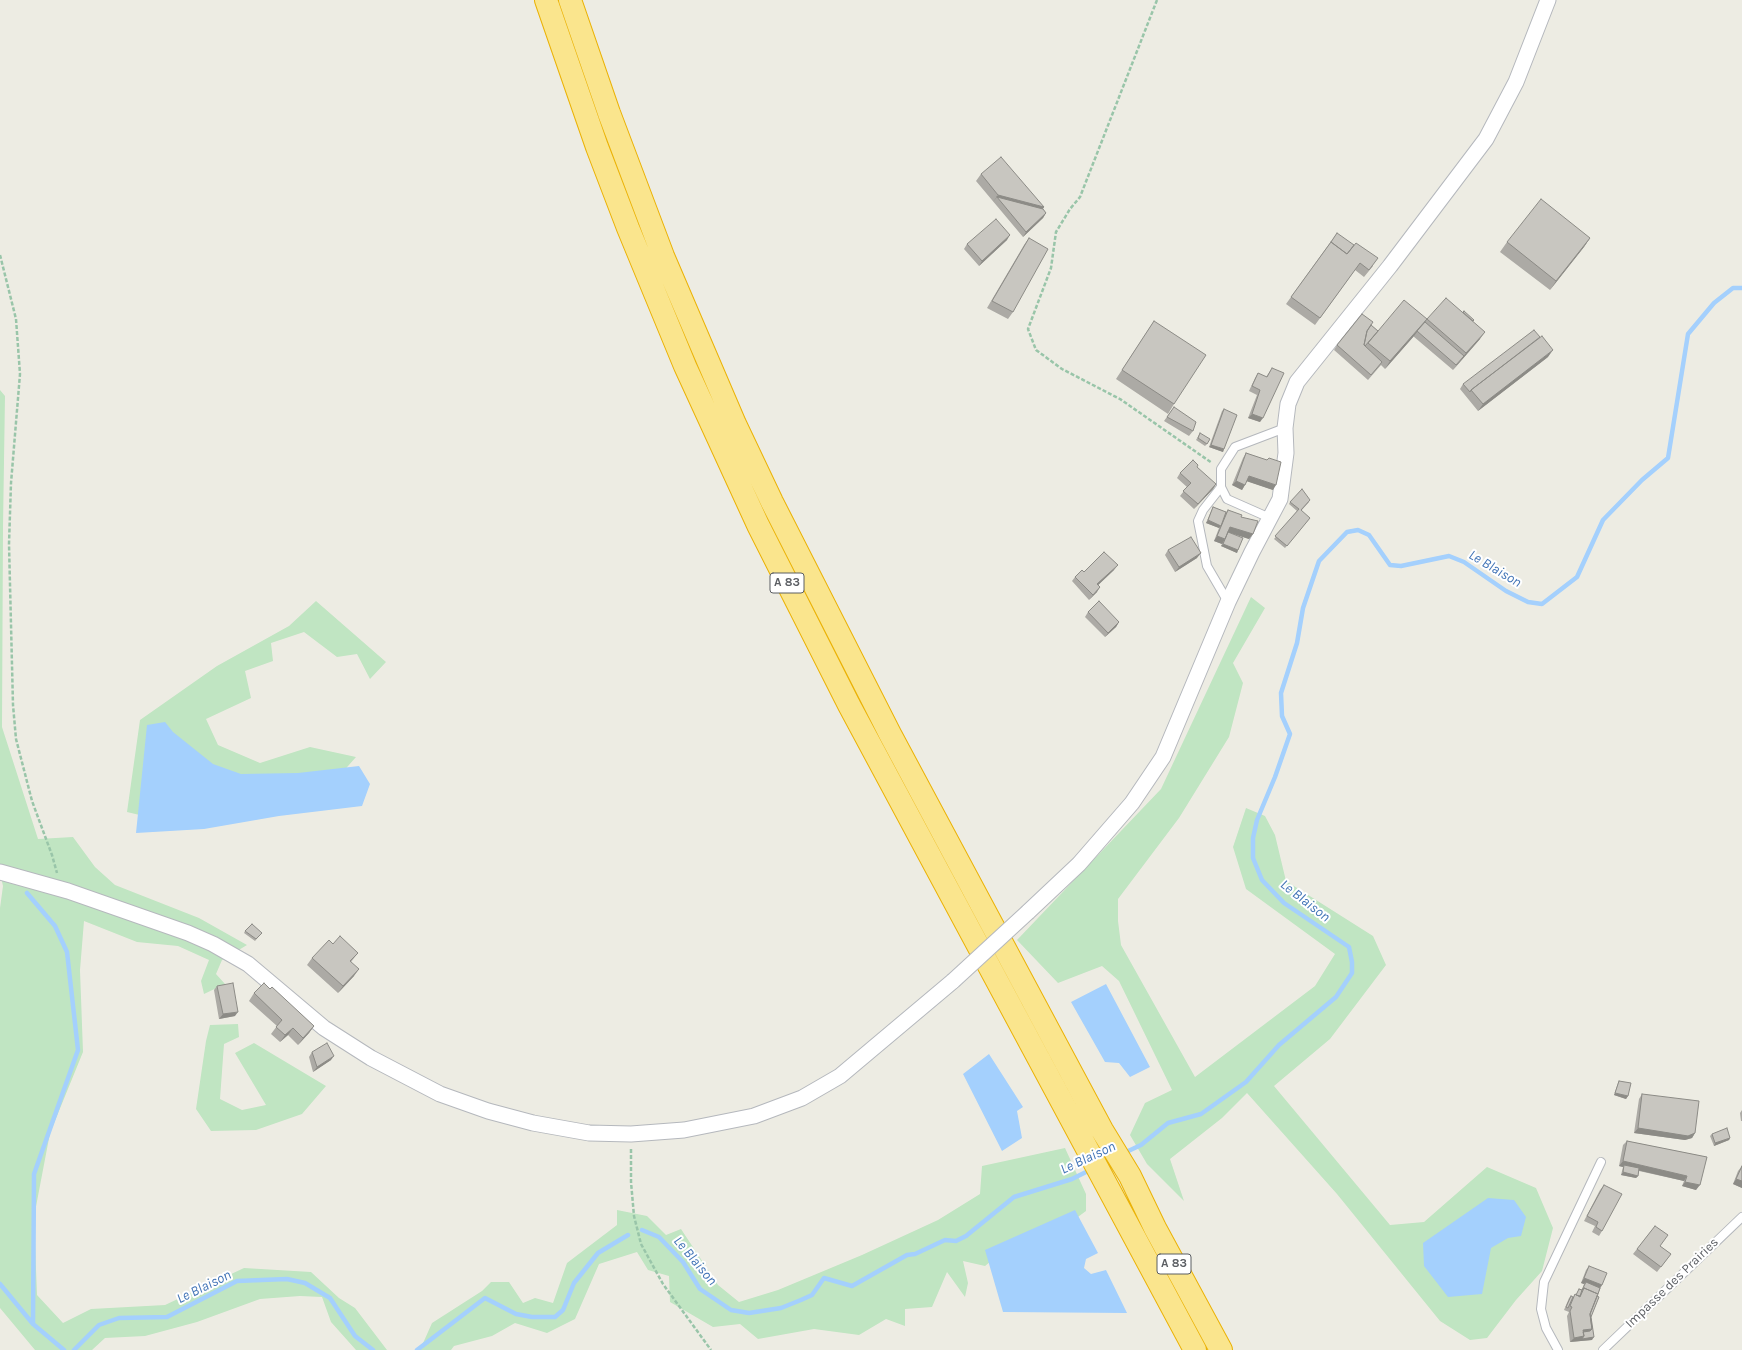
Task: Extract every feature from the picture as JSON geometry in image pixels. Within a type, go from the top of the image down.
[{"type":"highway","name":"A 83","points":[[546,0],[597,147],[628,228],[685,366],[758,525],[849,705],[1195,1350]]},
{"type":"highway","name":"A 83","points":[[570,0],[609,113],[663,256],[735,424],[769,495],[866,688],[1102,1130],[1130,1176],[1155,1228],[1221,1350]]},
{"type":"street","points":[[0,872],[57,888],[181,931],[213,944],[248,964],[324,1028],[371,1058],[440,1094],[488,1111],[533,1123],[589,1133],[631,1134],[684,1130],[754,1116],[802,1098],[840,1076],[953,981],[1079,864],[1128,809],[1163,757],[1228,602],[1280,499],[1286,453],[1285,428],[1288,404],[1297,382],[1390,266],[1486,139],[1516,82],[1548,0]]},
{"type":"lane","points":[[1270,518],[1228,500],[1221,487],[1221,470],[1235,447],[1285,428]]},
{"type":"lane","points":[[1221,487],[1203,510],[1198,521],[1207,566],[1228,602]]},
{"type":"lane","points":[[1558,1350],[1546,1328],[1541,1309],[1544,1282],[1601,1162]]},
{"type":"lane","name":"Impasse des Prairies","points":[[1603,1350],[1742,1216]]},
{"type":"path","points":[[1157,0],[1080,197],[1070,209],[1056,232],[1051,268],[1028,329],[1036,350],[1062,369],[1120,399],[1184,442],[1221,470]]},
{"type":"path","points":[[0,255],[16,318],[20,374],[11,483],[9,544],[13,705],[16,739],[32,801],[57,869],[57,888]]},
{"type":"path","points":[[631,1134],[631,1182],[634,1216],[641,1244],[663,1284],[711,1350]]},
{"type":"green space","points":[[0,390],[5,396],[2,727],[38,839],[73,837],[95,867],[115,885],[199,918],[247,945],[222,960],[216,974],[225,984],[204,994],[201,981],[209,960],[178,946],[137,942],[84,921],[80,970],[83,1052],[50,1133],[34,1217],[37,1295],[63,1323],[91,1309],[165,1305],[244,1268],[311,1272],[339,1298],[355,1308],[387,1350],[356,1350],[331,1322],[322,1297],[300,1296],[260,1299],[197,1322],[145,1336],[105,1338],[92,1350],[35,1350],[0,1308],[0,908],[3,886],[0,873]]},
{"type":"green space","points":[[1251,597],[1265,608],[1233,663],[1243,683],[1229,737],[1179,818],[1118,899],[1118,921],[1121,945],[1195,1077],[1315,986],[1335,954],[1246,889],[1233,847],[1246,808],[1265,816],[1275,835],[1286,881],[1373,936],[1386,965],[1330,1039],[1274,1086],[1390,1225],[1424,1222],[1487,1167],[1536,1188],[1553,1228],[1542,1271],[1516,1300],[1487,1338],[1470,1340],[1440,1321],[1337,1194],[1247,1093],[1222,1118],[1170,1159],[1184,1201],[1147,1164],[1130,1135],[1145,1103],[1172,1090],[1119,981],[1102,966],[1058,983],[1017,940],[1161,789]]},
{"type":"green space","points":[[316,601],[386,662],[370,679],[357,654],[337,657],[304,632],[271,643],[273,661],[245,671],[251,698],[206,719],[218,745],[260,763],[310,747],[356,757],[333,783],[148,817],[127,812],[140,720],[217,666],[289,626]]},
{"type":"green space","points":[[238,1024],[239,1037],[224,1044],[220,1099],[242,1110],[266,1105],[235,1053],[254,1043],[326,1086],[302,1114],[256,1130],[211,1131],[196,1109],[206,1041],[210,1025]]},
{"type":"green space","points":[[1065,1148],[1086,1194],[1086,1211],[1067,1225],[1002,1252],[985,1266],[963,1261],[968,1283],[965,1297],[947,1272],[932,1307],[905,1309],[905,1326],[886,1319],[859,1335],[814,1329],[758,1339],[740,1324],[713,1327],[670,1302],[669,1276],[648,1270],[637,1252],[599,1264],[575,1319],[547,1333],[515,1323],[492,1336],[454,1346],[451,1350],[420,1350],[432,1323],[482,1291],[491,1282],[509,1282],[523,1303],[535,1298],[553,1303],[567,1263],[617,1225],[617,1210],[647,1216],[666,1235],[681,1229],[718,1285],[739,1302],[778,1290],[862,1255],[938,1220],[980,1194],[982,1166]]},
{"type":"water","points":[[165,722],[173,732],[213,764],[241,774],[298,773],[359,766],[370,784],[362,806],[279,816],[204,829],[136,833],[147,725]]},
{"type":"water","points":[[1106,984],[1150,1067],[1130,1077],[1119,1063],[1105,1062],[1071,1002]]},
{"type":"water","points":[[989,1054],[1023,1107],[1017,1111],[1022,1138],[1002,1151],[963,1074]]},
{"type":"water","points":[[1488,1198],[1514,1200],[1526,1217],[1521,1236],[1508,1238],[1491,1248],[1482,1294],[1448,1297],[1424,1266],[1423,1243]]},
{"type":"water","points":[[1075,1210],[1098,1253],[1086,1259],[1084,1268],[1091,1274],[1106,1270],[1127,1313],[1003,1312],[985,1250]]},
{"type":"building","points":[[1001,157],[1044,207],[998,195],[981,174]]},
{"type":"building","points":[[997,197],[1043,209],[1046,213],[1026,232]]},
{"type":"building","points":[[1541,199],[1590,238],[1556,281],[1507,242]]},
{"type":"building","points":[[996,219],[1010,235],[982,261],[967,244]]},
{"type":"building","points":[[1337,233],[1354,245],[1347,254],[1331,242]]},
{"type":"building","points":[[1029,238],[1048,249],[1013,312],[992,301]]},
{"type":"building","points":[[1331,242],[1347,254],[1356,243],[1378,258],[1369,270],[1360,263],[1320,318],[1291,297]]},
{"type":"building","points":[[1446,298],[1485,332],[1466,353],[1427,319]]},
{"type":"building","points":[[1404,300],[1427,319],[1390,361],[1368,343]]},
{"type":"building","points":[[1464,311],[1474,320],[1473,321],[1463,312]]},
{"type":"building","points":[[1362,314],[1373,322],[1367,331],[1364,345],[1382,362],[1371,375],[1337,345]]},
{"type":"building","points":[[1154,321],[1206,355],[1174,404],[1122,370]]},
{"type":"building","points":[[1425,322],[1464,356],[1456,365],[1417,331]]},
{"type":"building","points":[[1371,325],[1378,331],[1365,346],[1367,331]]},
{"type":"building","points":[[1534,330],[1540,337],[1470,392],[1463,384]]},
{"type":"building","points":[[1542,336],[1553,350],[1483,404],[1471,390]]},
{"type":"building","points":[[1272,368],[1284,373],[1263,418],[1252,414],[1260,390],[1252,386],[1258,373],[1267,377]]},
{"type":"building","points":[[1174,407],[1196,422],[1193,431],[1167,417]]},
{"type":"building","points":[[1224,409],[1237,415],[1224,449],[1211,445]]},
{"type":"building","points":[[1200,433],[1210,439],[1207,444],[1198,438]]},
{"type":"building","points":[[1246,453],[1267,460],[1269,458],[1281,462],[1276,485],[1249,476],[1245,485],[1236,481]]},
{"type":"building","points":[[1193,460],[1198,465],[1197,467],[1216,484],[1198,504],[1183,491],[1191,483],[1180,473]]},
{"type":"building","points":[[1302,489],[1310,500],[1301,510],[1310,518],[1287,546],[1275,536],[1299,509],[1290,502]]},
{"type":"building","points":[[1213,507],[1226,512],[1221,526],[1208,520]]},
{"type":"building","points":[[1228,510],[1242,515],[1241,517],[1258,521],[1253,534],[1230,527],[1225,539],[1217,536]]},
{"type":"building","points":[[1228,532],[1243,538],[1238,550],[1223,544]]},
{"type":"building","points":[[1191,537],[1201,553],[1179,567],[1168,550]]},
{"type":"building","points":[[1104,552],[1118,565],[1097,584],[1100,587],[1093,595],[1075,577],[1082,570],[1084,572]]},
{"type":"building","points":[[1099,601],[1119,622],[1108,633],[1088,612]]},
{"type":"building","points":[[252,924],[262,933],[256,939],[245,931]]},
{"type":"building","points":[[340,936],[358,953],[350,961],[359,969],[343,986],[312,958],[329,940],[333,944]]},
{"type":"building","points":[[233,983],[238,1012],[223,1014],[217,986]]},
{"type":"building","points":[[264,983],[270,989],[272,987],[314,1026],[303,1038],[293,1028],[285,1035],[276,1027],[282,1020],[254,993]]},
{"type":"building","points":[[327,1043],[334,1056],[317,1067],[312,1052]]},
{"type":"building","points":[[1619,1081],[1631,1083],[1628,1096],[1615,1093]]},
{"type":"building","points":[[1642,1094],[1699,1101],[1695,1133],[1688,1136],[1638,1128]]},
{"type":"building","points":[[1727,1128],[1730,1138],[1715,1143],[1712,1134]]},
{"type":"building","points":[[1627,1141],[1707,1157],[1700,1185],[1685,1182],[1687,1176],[1623,1161]]},
{"type":"building","points":[[1624,1165],[1639,1168],[1638,1176],[1623,1172]]},
{"type":"building","points":[[1742,1166],[1742,1181],[1736,1179]]},
{"type":"building","points":[[1604,1185],[1622,1194],[1602,1231],[1596,1227],[1598,1222],[1587,1216]]},
{"type":"building","points":[[1655,1226],[1668,1235],[1660,1246],[1671,1254],[1661,1267],[1637,1249]]},
{"type":"building","points":[[1589,1266],[1607,1273],[1602,1285],[1584,1278]]},
{"type":"building","points":[[1586,1282],[1600,1288],[1598,1294],[1584,1288],[1582,1290]]},
{"type":"building","points":[[1584,1288],[1598,1294],[1590,1314],[1592,1329],[1583,1330],[1584,1336],[1574,1338],[1570,1311],[1572,1307],[1570,1306],[1575,1294],[1580,1297]]},
{"type":"building","points":[[1579,1289],[1582,1290],[1580,1296],[1576,1295]]},
{"type":"building","points":[[1571,1296],[1573,1297],[1568,1308],[1566,1307]]},
{"type":"building","points":[[1597,1296],[1599,1297],[1591,1317],[1594,1337],[1582,1339],[1584,1336],[1583,1332],[1590,1331],[1592,1329],[1590,1314]]},
{"type":"waterway","name":"Le Blaison","points":[[1124,1153],[1141,1145],[1168,1123],[1201,1114],[1246,1082],[1279,1045],[1336,997],[1352,973],[1352,962],[1349,947],[1284,903],[1262,880],[1253,858],[1253,838],[1257,820],[1275,777],[1290,734],[1282,716],[1281,693],[1297,643],[1303,608],[1319,561],[1347,532],[1358,530],[1369,535],[1390,565],[1401,566],[1449,556],[1464,562],[1506,591],[1528,602],[1542,604],[1577,577],[1603,520],[1642,480],[1668,458],[1688,334],[1714,303],[1733,288],[1742,288]]},
{"type":"waterway","points":[[27,893],[55,926],[67,952],[78,1050],[34,1174],[33,1324],[64,1350]]},
{"type":"waterway","name":"Le Blaison","points":[[642,1230],[659,1237],[683,1262],[700,1289],[731,1310],[749,1313],[781,1308],[812,1295],[824,1278],[852,1286],[907,1255],[915,1254],[945,1240],[956,1241],[966,1236],[1014,1197],[1072,1179],[1092,1169]]},
{"type":"waterway","name":"Le Blaison","points":[[417,1350],[485,1298],[516,1314],[532,1317],[555,1317],[563,1310],[574,1283],[598,1253],[628,1235]]},
{"type":"waterway","name":"Le Blaison","points":[[74,1350],[99,1325],[119,1318],[167,1317],[237,1281],[287,1279],[305,1283],[330,1298],[355,1336],[373,1350]]},
{"type":"waterway","points":[[0,1284],[33,1324]]}]
